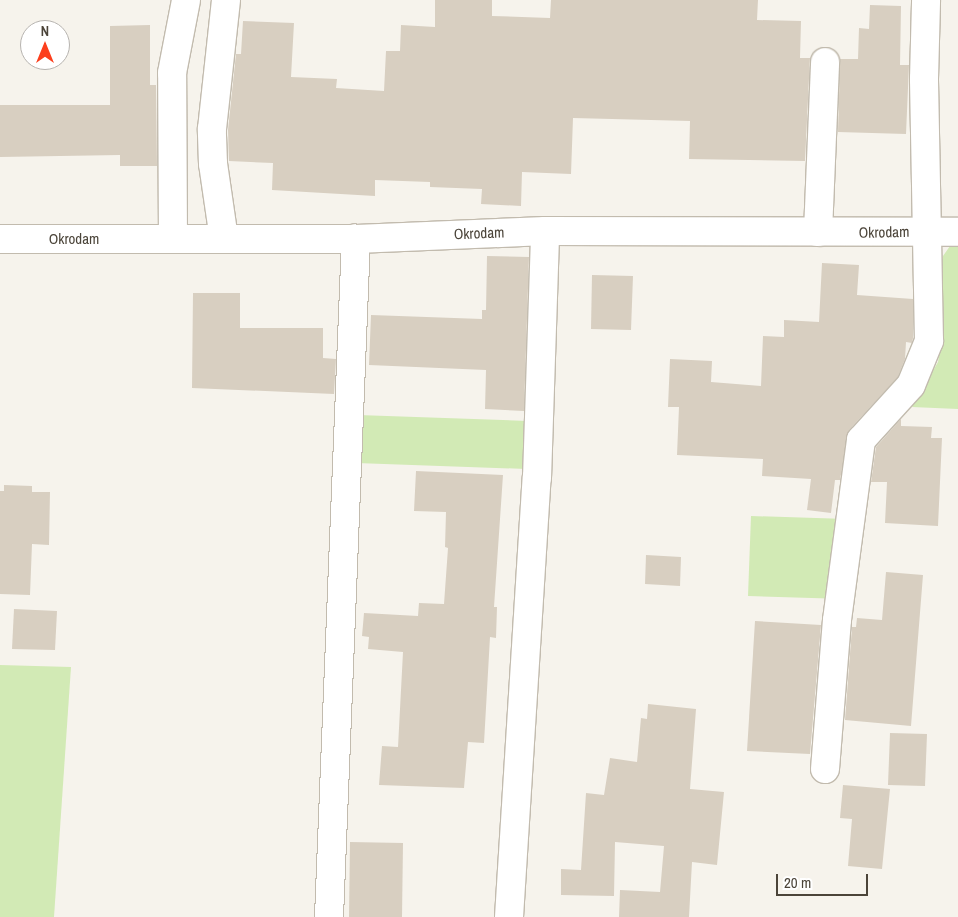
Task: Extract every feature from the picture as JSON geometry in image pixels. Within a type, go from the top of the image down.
[{"type":"street","points":[[173,239],[172,73],[186,0]]},
{"type":"street","points":[[224,239],[214,164],[212,129],[226,0]]},
{"type":"street","points":[[825,769],[837,620],[861,440],[910,385],[929,341],[926,231],[926,0]]},
{"type":"street","points":[[818,232],[825,62]]},
{"type":"street","points":[[509,917],[537,478],[545,231]]},
{"type":"street","name":"Okrodam","points":[[0,239],[356,239],[545,231],[958,232]]},
{"type":"street","points":[[329,917],[356,239]]},
{"type":"green space","points":[[958,245],[958,409],[912,407],[938,362],[944,324],[940,271],[943,256],[950,246]]},
{"type":"green space","points":[[358,415],[528,421],[526,469],[356,463]]},
{"type":"green space","points":[[751,516],[847,519],[845,599],[748,596]]},
{"type":"green space","points":[[0,665],[71,667],[54,917],[0,917]]},
{"type":"building","points":[[435,0],[492,0],[492,16],[550,18],[551,0],[758,0],[757,20],[801,21],[800,58],[810,58],[805,161],[689,159],[690,121],[573,118],[571,174],[522,172],[521,206],[481,204],[482,189],[430,187],[430,182],[375,180],[375,196],[272,190],[273,163],[229,161],[228,130],[236,54],[241,54],[243,21],[294,23],[291,77],[337,79],[336,88],[384,91],[386,51],[400,51],[401,25],[435,27]]},
{"type":"building","points":[[870,5],[901,6],[900,65],[909,65],[906,134],[838,132],[840,59],[858,59],[859,28],[869,29]]},
{"type":"building","points":[[150,25],[150,85],[156,85],[157,166],[120,166],[120,155],[0,157],[0,105],[110,105],[110,26]]},
{"type":"building","points":[[487,256],[529,257],[524,411],[485,409],[486,370],[369,365],[371,315],[482,319],[482,310],[486,310]]},
{"type":"building","points":[[822,263],[859,265],[857,295],[913,299],[912,343],[906,342],[905,359],[898,377],[849,430],[840,480],[835,480],[831,513],[807,510],[811,479],[762,476],[763,459],[677,455],[679,407],[668,407],[670,359],[712,361],[711,382],[761,386],[763,336],[784,337],[784,320],[819,322]]},
{"type":"building","points":[[592,275],[633,276],[631,330],[591,329]]},
{"type":"building","points":[[193,293],[240,293],[240,328],[323,328],[323,358],[336,359],[334,394],[192,388]]},
{"type":"building","points":[[901,419],[901,426],[932,427],[931,438],[942,438],[938,526],[885,523],[887,482],[871,482],[876,447]]},
{"type":"building","points":[[416,471],[503,475],[494,607],[497,607],[496,638],[490,637],[484,743],[468,742],[464,788],[379,785],[382,746],[398,747],[403,652],[368,649],[369,637],[362,636],[364,613],[418,616],[419,603],[444,604],[448,548],[445,547],[446,512],[414,511]]},
{"type":"building","points":[[4,485],[32,486],[32,492],[50,492],[49,545],[32,544],[30,595],[0,594],[0,491],[4,491]]},
{"type":"building","points":[[646,555],[681,557],[680,586],[645,584]]},
{"type":"building","points":[[886,572],[923,575],[911,726],[845,720],[852,627],[856,627],[857,618],[882,620]]},
{"type":"building","points":[[14,609],[57,611],[55,650],[12,649]]},
{"type":"building","points":[[755,621],[821,625],[810,754],[747,751]]},
{"type":"building","points":[[648,704],[696,709],[690,789],[724,792],[717,865],[692,862],[689,917],[619,917],[620,890],[660,892],[664,846],[615,842],[614,896],[561,895],[561,869],[581,870],[586,793],[604,795],[610,758],[637,762],[641,718],[647,719]]},
{"type":"building","points":[[890,733],[927,734],[925,786],[888,785]]},
{"type":"building","points":[[843,785],[890,789],[882,869],[848,866],[852,819],[840,818]]},
{"type":"building","points":[[350,842],[403,843],[402,917],[349,917]]}]
